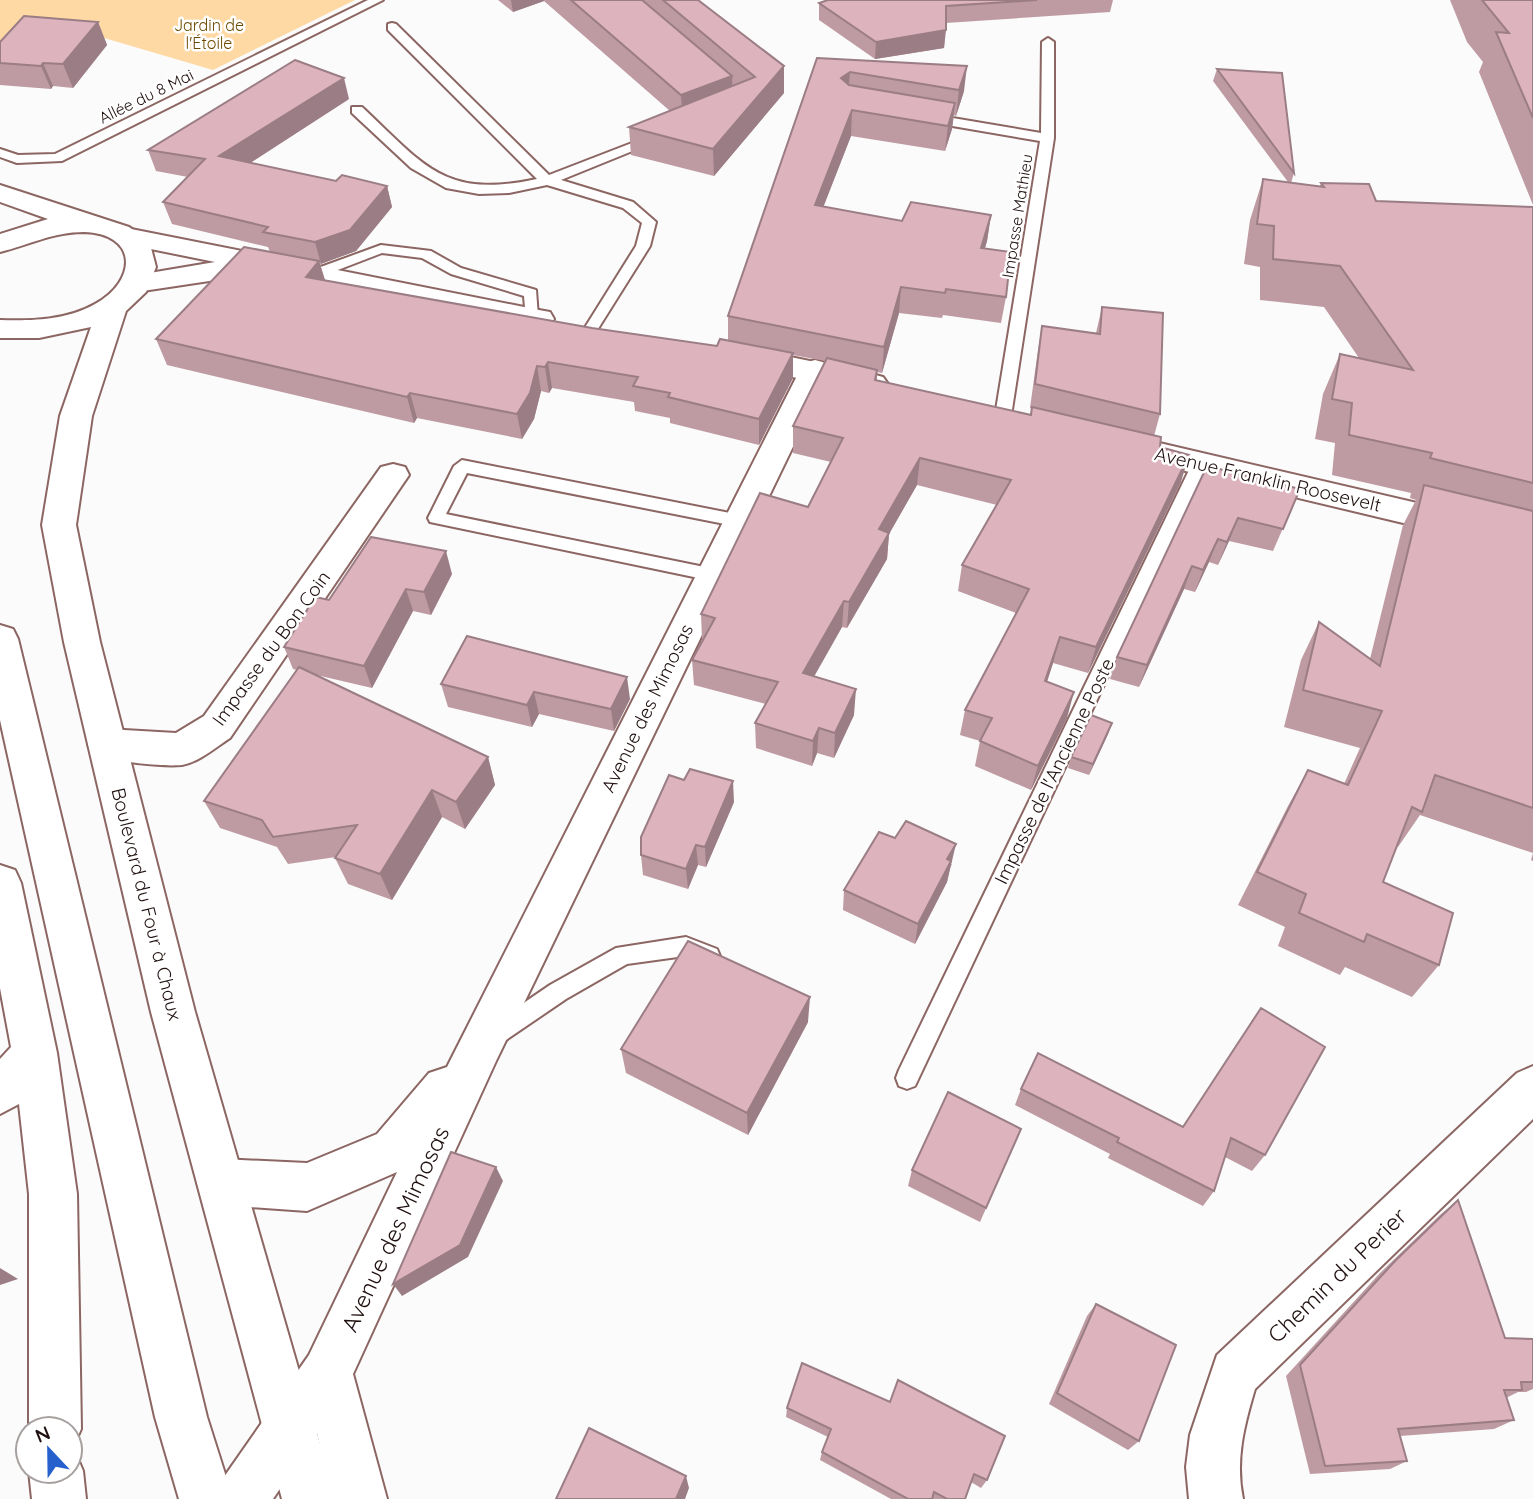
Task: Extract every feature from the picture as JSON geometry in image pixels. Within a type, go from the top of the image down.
[{"type":"street","points":[[0,193],[126,236],[625,335]]},
{"type":"street","points":[[0,244],[29,232],[89,225]]},
{"type":"street","name":"Boulevard du Four à Chaux","points":[[126,236],[139,249],[143,265],[125,294],[76,416],[59,525],[82,642],[173,1012],[309,1499]]},
{"type":"street","points":[[0,329],[27,332],[58,328],[87,319],[125,294],[262,264]]},
{"type":"street","points":[[709,350],[815,370],[903,391]]},
{"type":"street","name":"Avenue des Mimosas","points":[[241,1499],[327,1373],[480,1046],[815,370]]},
{"type":"street","name":"Avenue Franklin Roosevelt","points":[[1108,441],[1533,542]]},
{"type":"street","name":"Impasse du Bon Coin","points":[[107,744],[182,749],[217,727],[393,475]]},
{"type":"street","points":[[0,639],[181,1417],[206,1499]]},
{"type":"street","points":[[0,883],[35,1053],[53,1194],[55,1415]]},
{"type":"street","name":"Avenue des Mimosas","points":[[221,1182],[307,1187],[393,1150],[480,1046]]},
{"type":"street","points":[[0,1092],[35,1053]]},
{"type":"street","name":"Chemin du Perier","points":[[1216,1499],[1212,1485],[1217,1429],[1235,1373],[1533,1087]]},
{"type":"street","points":[[327,1373],[360,1499]]},
{"type":"lane","name":"Allée du 8 Mai","points":[[0,153],[17,159],[57,158],[377,0]]},
{"type":"lane","points":[[392,27],[546,180],[628,205],[649,222],[643,246],[592,329]]},
{"type":"lane","points":[[1047,138],[1048,42]]},
{"type":"lane","points":[[357,110],[425,173],[456,187],[505,192],[546,180],[671,133]]},
{"type":"lane","name":"Impasse Mathieu","points":[[914,116],[1047,138],[1003,416]]},
{"type":"lane","points":[[312,275],[381,249],[426,254],[456,271],[531,293],[531,317]]},
{"type":"lane","name":"Impasse de l'Ancienne Poste","points":[[906,1078],[1200,464]]},
{"type":"lane","points":[[713,575],[436,518],[462,466],[740,521]]},
{"type":"lane","points":[[480,1046],[558,992],[624,956],[687,946],[724,963]]},
{"type":"green space","name":"Jardin de l'Étoile","points":[[0,0],[355,0],[213,70],[53,23],[0,51]]},
{"type":"building","points":[[571,0],[642,0],[732,76],[681,95]]},
{"type":"building","points":[[663,0],[698,0],[784,66],[713,149],[629,127],[755,77]]},
{"type":"building","points":[[828,0],[1037,0],[946,6],[946,30],[876,42],[819,3]]},
{"type":"building","points":[[1482,0],[1533,0],[1533,118],[1496,32],[1509,33]]},
{"type":"building","points":[[24,16],[98,22],[63,64],[43,63],[41,66],[0,63],[0,42]]},
{"type":"building","points":[[817,58],[967,66],[959,90],[850,72],[841,78],[849,85],[955,103],[948,126],[852,110],[815,205],[902,221],[911,202],[991,215],[981,248],[1011,252],[1006,297],[946,289],[945,293],[901,287],[884,347],[728,316]]},
{"type":"building","points":[[295,60],[344,78],[219,156],[336,181],[342,175],[387,186],[350,230],[315,242],[263,232],[268,227],[163,202],[205,159],[148,150]]},
{"type":"building","points":[[1217,69],[1282,73],[1294,173]]},
{"type":"building","points":[[1263,179],[1324,187],[1321,183],[1369,184],[1376,201],[1533,207],[1533,483],[1430,458],[1432,453],[1349,435],[1352,403],[1332,399],[1340,354],[1413,370],[1340,266],[1273,259],[1274,226],[1257,224]]},
{"type":"building","points":[[244,247],[319,261],[306,277],[592,328],[717,346],[720,339],[793,353],[759,419],[668,397],[670,393],[633,386],[638,377],[548,362],[545,367],[537,366],[530,393],[517,414],[410,393],[407,397],[156,339]]},
{"type":"building","points":[[1102,307],[1163,313],[1160,414],[1035,384],[1042,326],[1100,334]]},
{"type":"building","points":[[827,358],[877,370],[875,380],[1031,415],[1032,407],[1161,437],[1160,447],[1189,455],[1096,647],[1060,637],[1045,681],[1074,692],[1038,766],[980,741],[992,718],[965,710],[1029,589],[962,565],[1011,480],[920,458],[879,529],[889,533],[849,602],[844,601],[803,673],[856,689],[835,733],[819,728],[813,741],[755,723],[778,682],[692,660],[715,618],[701,614],[760,493],[808,507],[843,438],[793,426]]},
{"type":"building","points":[[1207,466],[1300,489],[1283,529],[1238,518],[1227,542],[1218,539],[1203,570],[1192,566],[1147,665],[1117,657]]},
{"type":"building","points":[[1424,485],[1533,511],[1533,808],[1435,775],[1422,812],[1412,807],[1383,882],[1453,913],[1439,965],[1367,934],[1364,942],[1299,913],[1306,894],[1257,872],[1308,770],[1348,785],[1382,711],[1303,690],[1319,622],[1380,666]]},
{"type":"building","points":[[371,537],[446,551],[424,592],[406,589],[364,666],[284,647],[315,597],[329,600]]},
{"type":"building","points":[[467,636],[627,677],[611,709],[534,692],[527,705],[441,684]]},
{"type":"building","points":[[299,667],[488,757],[456,802],[432,790],[380,874],[335,858],[357,825],[273,837],[262,820],[204,801]]},
{"type":"building","points":[[1091,715],[1112,723],[1093,764],[1071,757]]},
{"type":"building","points":[[690,769],[733,781],[705,847],[696,845],[686,869],[641,855],[641,837],[669,775],[684,780]]},
{"type":"building","points":[[906,821],[956,844],[947,859],[951,861],[918,924],[844,890],[879,832],[895,838]]},
{"type":"building","points":[[688,941],[810,997],[747,1113],[621,1049]]},
{"type":"building","points":[[1261,1008],[1325,1047],[1265,1155],[1231,1138],[1214,1191],[1117,1142],[1119,1138],[1021,1089],[1038,1053],[1183,1127]]},
{"type":"building","points":[[948,1092],[1021,1129],[986,1208],[912,1170]]},
{"type":"building","points":[[451,1152],[496,1167],[460,1245],[393,1284]]},
{"type":"building","points":[[1458,1200],[1505,1338],[1533,1339],[1533,1382],[1521,1382],[1522,1390],[1504,1390],[1514,1420],[1398,1429],[1407,1461],[1325,1466],[1300,1365],[1395,1261]]},
{"type":"building","points":[[1096,1304],[1176,1345],[1139,1441],[1057,1393]]},
{"type":"building","points":[[802,1363],[890,1402],[898,1380],[1005,1436],[987,1480],[974,1474],[965,1499],[947,1499],[934,1492],[932,1499],[908,1499],[822,1452],[831,1429],[787,1408]]},
{"type":"building","points":[[589,1428],[686,1476],[676,1499],[556,1499]]}]
